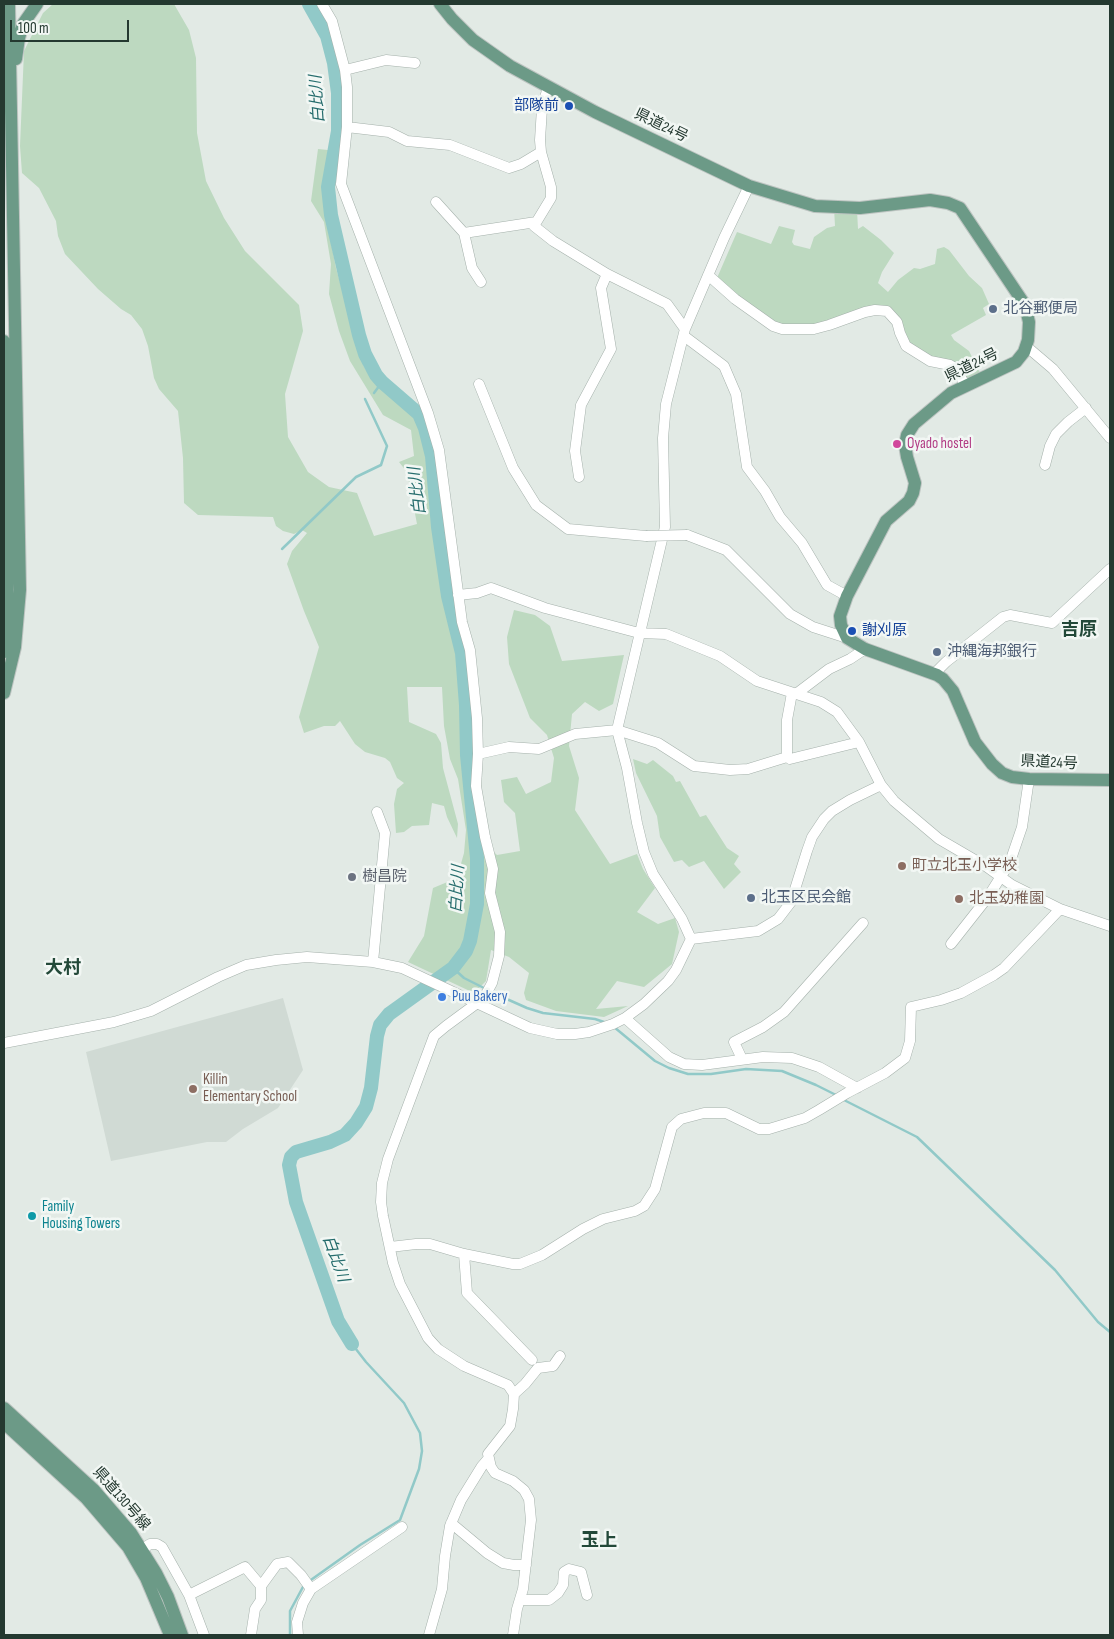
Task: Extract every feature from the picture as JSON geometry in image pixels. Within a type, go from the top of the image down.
[{"type":"main road","points":[[4,694],[15,647],[20,590],[9,4]]},
{"type":"main road","points":[[11,131],[15,107],[19,38],[23,24],[36,4]]},
{"type":"main road","name":"県道24号","points":[[440,4],[473,40],[510,66],[684,156],[749,186],[815,206],[860,208],[930,200],[948,203],[960,208],[1025,305],[1029,322],[1026,346],[1016,362],[951,393],[914,424],[907,435],[905,445],[915,483],[913,493],[909,501],[886,521],[847,596],[840,616],[841,625],[848,638],[866,649],[943,679],[953,690],[975,742],[997,770],[1012,777],[1029,779],[1110,780]]},
{"type":"main road","points":[[4,341],[9,590],[4,652]]},
{"type":"main road","name":"県道130号線","points":[[4,1408],[94,1490],[112,1510],[168,1597],[182,1635]]},
{"type":"main road","name":"県道130号線","points":[[4,1423],[86,1498],[115,1531],[138,1552],[170,1635]]},
{"type":"street","points":[[322,4],[332,21],[345,70],[347,87],[347,127],[341,166],[341,184],[428,413],[440,450],[462,622],[470,650],[477,718],[478,754],[476,786],[493,869],[490,893],[500,932],[499,956],[492,983],[481,1000],[434,1036],[388,1159],[382,1184],[381,1202],[393,1263],[400,1284],[428,1338],[438,1349],[464,1366],[508,1385],[514,1394],[510,1426],[488,1454],[488,1459],[495,1473],[513,1481],[524,1490],[529,1499],[531,1520],[526,1565],[513,1635]]},
{"type":"street","points":[[345,70],[386,60],[415,63]]},
{"type":"street","points":[[548,87],[542,108],[540,140],[541,152],[552,187],[551,198],[534,226],[553,241],[607,274],[667,304],[685,332],[724,366],[736,394],[747,467],[765,491],[780,517],[802,543],[827,586],[847,596]]},
{"type":"street","points":[[347,127],[389,132],[407,141],[450,146],[509,168],[521,164],[541,152]]},
{"type":"street","points":[[691,939],[682,919],[653,874],[644,852],[627,768],[617,730],[665,527],[664,430],[666,404],[685,332],[724,238],[749,186]]},
{"type":"street","points":[[436,202],[464,233],[472,268],[481,282]]},
{"type":"street","points":[[464,233],[536,222]]},
{"type":"street","points":[[579,477],[575,451],[581,405],[610,349],[601,288],[607,274]]},
{"type":"street","points":[[708,275],[735,299],[773,326],[782,329],[814,329],[865,312],[875,310],[887,311],[897,322],[902,341],[906,346],[930,361],[950,365],[955,368],[966,386]]},
{"type":"street","points":[[1026,346],[1053,369],[1110,438]]},
{"type":"street","points":[[479,384],[513,468],[536,505],[568,529],[646,536],[687,535],[726,550],[790,614],[813,627],[848,638]]},
{"type":"street","points":[[1045,465],[1050,446],[1056,434],[1086,408]]},
{"type":"street","points":[[934,674],[946,662],[1003,617],[1010,615],[1052,623],[1110,569]]},
{"type":"street","points":[[458,595],[477,593],[491,588],[545,608],[639,633],[666,634],[720,656],[757,681],[820,702],[837,712],[859,742],[881,786],[894,801],[938,840],[987,867],[1012,885],[1060,909],[1110,926]]},
{"type":"street","points":[[787,757],[787,720],[794,693],[829,669],[866,649]]},
{"type":"street","points":[[478,754],[509,747],[539,749],[575,734],[617,730],[658,743],[694,766],[730,770],[748,769],[787,757],[790,760],[859,742]]},
{"type":"street","points":[[951,944],[1002,877],[1022,828],[1029,779]]},
{"type":"street","points":[[691,939],[758,931],[778,919],[791,902],[812,837],[824,819],[832,811],[850,800],[881,786]]},
{"type":"street","points":[[373,962],[385,833],[377,812]]},
{"type":"street","points":[[390,1247],[430,1244],[464,1254],[513,1264],[527,1262],[603,1219],[635,1211],[644,1206],[655,1189],[672,1127],[681,1119],[704,1113],[726,1113],[759,1129],[769,1129],[805,1118],[886,1073],[905,1058],[910,1041],[911,1007],[961,993],[994,975],[1004,968],[1060,909]]},
{"type":"street","points":[[742,1059],[734,1042],[763,1027],[784,1012],[863,923]]},
{"type":"street","points":[[4,1043],[114,1022],[151,1011],[246,965],[276,960],[307,958],[373,962],[402,968],[443,988],[481,1000],[530,1028],[565,1035],[575,1034],[604,1028],[623,1019],[644,1004],[668,981],[676,970],[691,939]]},
{"type":"street","points":[[623,1019],[650,1042],[676,1061],[684,1064],[702,1065],[763,1057],[792,1058],[819,1067],[857,1088]]},
{"type":"street","points":[[464,1254],[468,1293],[532,1360]]},
{"type":"street","points":[[514,1394],[538,1368],[553,1366],[560,1356]]},
{"type":"street","points":[[429,1635],[442,1589],[445,1556],[452,1523],[461,1500],[488,1459]]},
{"type":"street","points":[[452,1523],[487,1553],[504,1563],[526,1565]]},
{"type":"street","points":[[298,1635],[297,1622],[308,1585],[402,1527]]},
{"type":"street","points":[[138,1552],[150,1544],[162,1546],[190,1594],[204,1635]]},
{"type":"street","points":[[251,1635],[255,1609],[261,1600],[261,1586],[277,1564],[288,1562],[308,1585]]},
{"type":"street","points":[[190,1594],[244,1567],[261,1586]]},
{"type":"street","points":[[520,1600],[549,1600],[558,1593],[563,1585],[564,1572],[569,1570],[581,1572],[587,1595]]},
{"type":"shaded area","name":"Killin Elementary School","points":[[283,998],[303,1070],[278,1108],[243,1129],[226,1142],[207,1142],[111,1161],[86,1052]]},
{"type":"green space","points":[[53,4],[174,4],[189,30],[196,58],[197,133],[206,181],[224,218],[245,251],[299,305],[303,331],[285,394],[288,437],[308,472],[329,487],[357,493],[374,536],[417,524],[407,472],[399,462],[414,456],[411,430],[383,415],[350,361],[339,331],[329,294],[331,264],[324,222],[311,201],[318,149],[328,150],[325,211],[336,268],[364,367],[378,387],[422,414],[430,433],[437,467],[450,582],[466,661],[474,804],[481,840],[497,855],[520,851],[515,813],[504,802],[501,780],[517,777],[526,794],[551,782],[554,758],[547,735],[530,718],[509,664],[507,637],[514,610],[535,615],[550,626],[562,661],[624,655],[613,704],[599,711],[585,702],[572,714],[569,746],[579,778],[575,810],[610,864],[637,854],[643,869],[655,888],[637,912],[658,924],[675,918],[679,932],[672,964],[644,987],[617,981],[596,1009],[628,1006],[604,1017],[556,1011],[526,1000],[524,993],[529,973],[509,957],[491,950],[486,981],[474,993],[408,962],[424,936],[433,888],[457,878],[464,853],[466,830],[458,779],[450,759],[444,726],[442,687],[407,687],[409,722],[436,734],[441,743],[443,768],[458,824],[457,838],[444,806],[432,803],[429,825],[412,826],[404,832],[396,833],[394,804],[397,789],[404,783],[397,778],[390,762],[385,758],[365,752],[355,744],[340,721],[335,726],[324,726],[304,733],[299,717],[319,647],[287,564],[292,551],[307,533],[302,530],[294,534],[283,531],[276,526],[273,517],[198,515],[184,503],[183,458],[178,411],[159,389],[154,378],[148,346],[142,329],[131,315],[98,289],[65,254],[58,236],[56,221],[39,188],[22,173],[20,146],[24,51],[43,13]]},
{"type":"green space","points":[[834,208],[857,210],[858,229],[863,226],[894,253],[882,272],[878,283],[888,292],[898,280],[914,268],[920,269],[935,264],[937,249],[944,247],[949,250],[969,276],[982,288],[989,304],[983,308],[986,315],[951,335],[954,340],[969,351],[982,377],[966,385],[957,370],[910,348],[885,310],[824,326],[783,326],[737,296],[717,278],[737,232],[771,244],[779,226],[795,230],[792,242],[794,245],[810,249],[814,237],[827,228],[835,226]]},
{"type":"green space","points":[[633,759],[647,764],[653,760],[673,776],[676,782],[680,781],[700,817],[706,815],[727,848],[739,856],[734,864],[741,872],[724,889],[704,861],[689,867],[682,860],[674,862],[660,837],[657,816],[636,773]]},
{"type":"waterway","name":"白比川","points":[[309,4],[327,36],[334,63],[338,93],[338,131],[328,187],[331,215],[359,335],[365,354],[376,375],[419,414],[425,428],[432,456],[438,527],[448,596],[462,653],[467,755],[477,858],[477,904],[470,941],[466,951],[453,968],[389,1014],[380,1025],[371,1088],[366,1107],[356,1123],[345,1135],[330,1142],[296,1152],[291,1157],[289,1165],[296,1202],[338,1321],[352,1344]]},
{"type":"waterway","points":[[374,393],[382,382]]},
{"type":"waterway","points":[[282,549],[356,477],[381,465],[387,446],[365,399]]},
{"type":"waterway","points":[[453,968],[464,978],[486,989]]},
{"type":"waterway","points":[[491,992],[543,1013],[595,1019],[607,1023]]},
{"type":"waterway","points":[[614,1027],[655,1061],[688,1074],[711,1074],[746,1069],[782,1071],[838,1096]]},
{"type":"waterway","points":[[842,1099],[917,1137],[1055,1270],[1098,1322],[1110,1332]]},
{"type":"waterway","name":"白比川","points":[[308,1582],[360,1545],[400,1520],[419,1469],[422,1451],[420,1433],[404,1403],[352,1344]]},
{"type":"waterway","name":"白比川","points":[[290,1635],[290,1611],[304,1585]]},
{"type":"place","name":"部隊前","points":[[569,106]]},
{"type":"place","name":"北谷郵便局","points":[[993,309]]},
{"type":"place","name":"Oyado hostel","points":[[897,444]]},
{"type":"place","name":"謝刈原","points":[[852,631]]},
{"type":"place","name":"沖縄海邦銀行","points":[[937,652]]},
{"type":"place","name":"町立北玉小学校","points":[[902,866]]},
{"type":"place","name":"樹昌院","points":[[352,877]]},
{"type":"place","name":"北玉区民会館","points":[[751,898]]},
{"type":"place","name":"北玉幼稚園","points":[[959,899]]},
{"type":"place","name":"Puu Bakery","points":[[442,997]]},
{"type":"place","name":"Killin Elementary School","points":[[193,1089]]},
{"type":"place","name":"Family Housing Towers","points":[[32,1216]]},
{"type":"district","name":"吉原","points":[[1079,630]]},
{"type":"district","name":"大村","points":[[63,968]]},
{"type":"district","name":"玉上","points":[[599,1541]]}]
